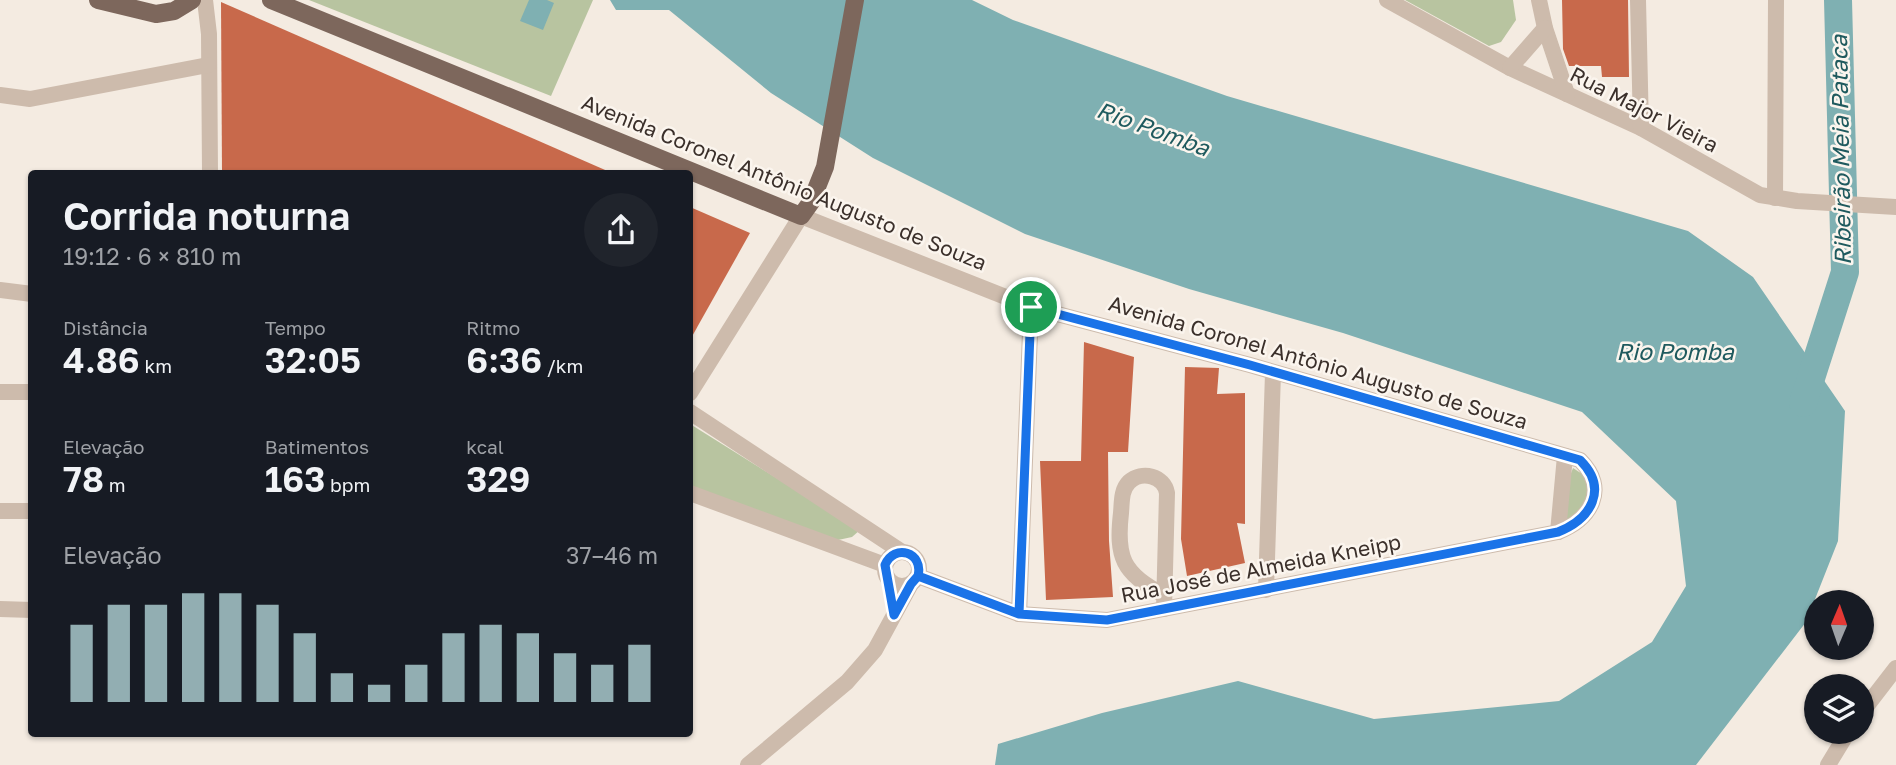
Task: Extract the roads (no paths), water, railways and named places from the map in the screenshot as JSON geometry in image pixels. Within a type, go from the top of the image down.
[{"type":"main road","points":[[98,0],[156,14],[174,11],[192,0]]},
{"type":"main road","name":"Avenida Coronel Antônio Augusto de Souza","points":[[271,0],[689,170]]},
{"type":"main road","points":[[802,216],[811,202],[825,167],[855,0]]},
{"type":"main road","name":"Avenida Coronel Antônio Augusto de Souza","points":[[693,172],[802,216]]},
{"type":"street","points":[[205,0],[209,34],[210,170]]},
{"type":"street","name":"Rua Major Vieira","points":[[1387,0],[1510,68],[1641,128],[1760,195],[1797,201],[1891,207]]},
{"type":"street","points":[[1539,0],[1567,94]]},
{"type":"street","points":[[1638,0],[1641,128]]},
{"type":"street","points":[[1774,198],[1776,0]]},
{"type":"street","points":[[1510,68],[1545,27]]},
{"type":"street","points":[[0,95],[30,99],[208,65]]},
{"type":"street","points":[[693,388],[802,216]]},
{"type":"street","name":"Avenida Coronel Antônio Augusto de Souza","points":[[802,216],[1031,307],[1580,460],[1591,474],[1594,491]]},
{"type":"street","points":[[0,290],[28,294]]},
{"type":"street","points":[[1019,614],[1031,307]]},
{"type":"street","points":[[1266,590],[1273,373]]},
{"type":"street","points":[[0,392],[28,392]]},
{"type":"street","points":[[693,414],[902,552]]},
{"type":"street","points":[[1558,532],[1565,456]]},
{"type":"street","points":[[1146,476],[1155,477],[1165,486],[1167,493],[1164,602],[1134,573],[1120,553],[1118,539],[1123,491],[1128,482],[1146,476]]},
{"type":"street","name":"Rua José de Almeida Kneipp","points":[[915,580],[1019,614],[1107,620],[1164,602],[1266,590],[1558,532],[1572,527],[1584,517],[1591,508],[1594,491]]},
{"type":"street","points":[[693,495],[886,573],[900,587],[915,580]]},
{"type":"street","points":[[0,510],[28,511]]},
{"type":"street","points":[[748,765],[846,682],[875,650],[920,570],[916,559],[907,552],[891,555],[886,573],[894,615]]},
{"type":"street","points":[[0,609],[28,610]]},
{"type":"street","points":[[1874,696],[1896,668]]},
{"type":"street","points":[[1828,765],[1841,744]]},
{"type":"water","points":[[529,0],[547,0],[554,3],[543,30],[520,21]]},
{"type":"water","name":"Rio Pomba","points":[[610,0],[972,0],[1013,20],[1227,96],[1688,231],[1753,277],[1845,411],[1838,541],[1819,590],[1804,590],[1804,625],[1696,765],[995,765],[998,744],[1102,713],[1238,681],[1374,719],[1559,701],[1652,642],[1686,586],[1676,501],[1582,412],[1343,333],[1189,289],[1025,234],[873,158],[771,93],[669,10],[616,10]]},
{"type":"waterway","name":"Ribeirão Meia Pataca","points":[[1803,403],[1845,272],[1838,0]]}]
